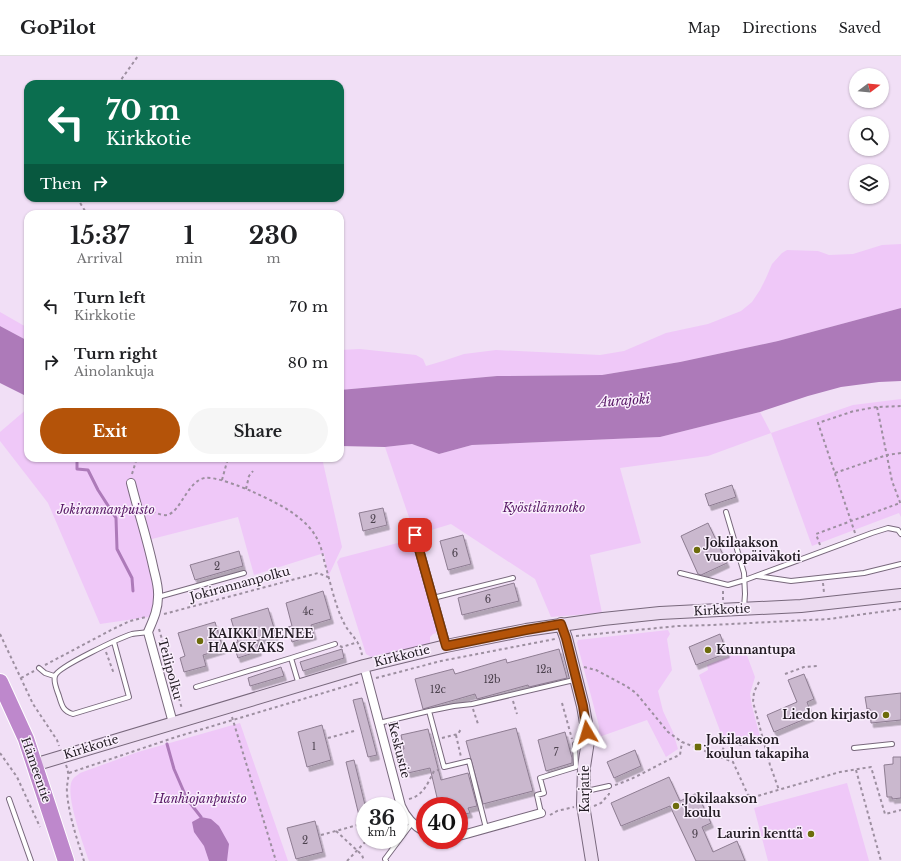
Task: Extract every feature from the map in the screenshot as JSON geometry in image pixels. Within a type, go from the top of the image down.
[{"type":"highway","name":"Hämeentie","points":[[0,682],[26,739],[66,861]]},
{"type":"street","name":"Teilipolku","points":[[131,483],[158,586],[155,616],[148,632],[173,723]]},
{"type":"street","points":[[415,535],[446,646]]},
{"type":"street","name":"Kirkkotie","points":[[34,765],[62,755],[300,685],[363,661],[561,624],[660,613],[801,606],[901,595]]},
{"type":"street","name":"Karjatie","points":[[561,624],[577,680],[583,706],[588,741],[584,767],[583,810],[592,861]]},
{"type":"street","name":"Keskustie","points":[[363,661],[401,806],[405,816],[416,826]]},
{"type":"street","points":[[468,833],[541,813]]},
{"type":"lane","points":[[726,512],[744,574],[744,608]]},
{"type":"lane","points":[[680,573],[728,585],[888,528],[898,530],[901,534]]},
{"type":"lane","points":[[756,576],[791,581],[864,573],[901,564]]},
{"type":"lane","points":[[158,597],[244,573]]},
{"type":"lane","points":[[433,598],[513,578]]},
{"type":"lane","points":[[114,642],[129,697],[73,714],[66,712],[62,708],[55,685],[54,676],[56,673],[66,666],[114,642],[133,634],[148,632]]},
{"type":"lane","points":[[196,687],[335,644]]},
{"type":"lane","points":[[291,658],[300,685]]},
{"type":"lane","points":[[39,668],[45,673],[54,676]]},
{"type":"lane","points":[[379,723],[429,710],[472,704],[512,696],[577,680]]},
{"type":"lane","points":[[429,710],[444,767],[468,761],[486,828]]},
{"type":"lane","points":[[541,813],[537,796],[544,793],[540,778],[576,767],[575,744],[588,741]]},
{"type":"lane","points":[[854,748],[892,744]]},
{"type":"lane","points":[[583,790],[591,790],[609,786]]},
{"type":"lane","points":[[9,799],[32,861]]},
{"type":"lane","points":[[386,861],[385,859],[412,823]]},
{"type":"path","points":[[121,80],[138,56]]},
{"type":"path","points":[[822,551],[816,534],[900,504],[892,481],[877,406]]},
{"type":"path","points":[[857,538],[818,423],[854,411],[877,406],[901,406]]},
{"type":"path","points":[[835,473],[887,455],[901,453]]},
{"type":"path","points":[[131,483],[136,462]]},
{"type":"path","points":[[222,480],[227,462]]},
{"type":"path","points":[[246,489],[249,476],[253,471]]},
{"type":"path","points":[[138,512],[146,509],[166,515],[172,513],[193,484],[205,478],[222,480],[246,489],[284,507],[310,527],[319,542],[328,577],[343,622],[358,642],[363,661]]},
{"type":"path","name":"Jokirannanpolku","points":[[20,678],[130,621],[155,616],[318,573],[328,577]]},
{"type":"path","points":[[822,578],[825,598]]},
{"type":"path","points":[[69,773],[136,750],[368,680],[441,661],[566,638],[678,626],[829,620],[901,610]]},
{"type":"path","points":[[155,616],[181,707],[186,712]]},
{"type":"path","points":[[0,634],[33,704],[57,740],[69,773],[67,792],[73,822],[84,861]]},
{"type":"path","points":[[98,637],[104,647],[114,674]]},
{"type":"path","points":[[335,644],[342,647],[358,642]]},
{"type":"path","points":[[579,665],[596,670],[636,693],[668,732],[682,742],[733,762],[748,795],[754,797],[840,772],[871,767],[885,814],[901,810]]},
{"type":"path","points":[[785,674],[804,667],[817,666]]},
{"type":"path","points":[[759,682],[754,692],[753,702],[770,765],[779,790]]},
{"type":"path","points":[[512,696],[517,714]]},
{"type":"path","points":[[562,703],[572,739],[575,744]]},
{"type":"path","points":[[472,704],[478,724]]},
{"type":"path","points":[[229,706],[276,861]]},
{"type":"path","points":[[437,740],[456,735],[461,729]]},
{"type":"path","points":[[328,738],[354,731]]},
{"type":"path","points":[[720,756],[727,740],[741,746],[763,737]]},
{"type":"path","points":[[592,807],[600,803],[609,794],[609,786],[630,781],[680,755],[682,742]]},
{"type":"path","points":[[0,753],[18,777],[42,831]]},
{"type":"path","points":[[408,799],[418,795],[425,789],[434,771],[444,767]]},
{"type":"path","points":[[856,770],[881,861]]},
{"type":"path","points":[[321,835],[356,825]]},
{"type":"path","points":[[336,831],[362,855],[364,861]]},
{"type":"path","points":[[347,861],[357,851]]},
{"type":"green space","points":[[901,244],[901,308],[778,341],[680,362],[602,375],[497,376],[344,390],[344,350],[360,349],[416,355],[423,359],[426,366],[464,354],[496,350],[600,355],[624,351],[666,333],[708,324],[741,311],[752,302],[760,290],[772,264],[782,253],[787,250],[818,251],[829,255],[853,254],[882,245]]},
{"type":"green space","points":[[0,312],[24,326],[24,339],[0,326]]},
{"type":"green space","points":[[901,399],[901,517],[899,513],[812,546],[771,433],[853,405]]},
{"type":"green space","name":"Jokirannanpuisto","points":[[24,411],[24,462],[323,462],[342,547],[328,577],[324,553],[254,575],[238,517],[148,540],[158,586],[155,616],[100,624],[48,503],[0,441],[0,432]]},
{"type":"green space","name":"Kyöstilännotko","points":[[760,412],[771,433],[708,456],[620,468],[641,543],[590,555],[602,613],[551,617],[535,579],[451,524],[415,535],[385,447],[412,444],[439,454],[472,445],[660,437]]},
{"type":"green space","points":[[413,539],[437,633],[430,637],[430,644],[373,658],[366,654],[337,562],[340,558]]},
{"type":"green space","points":[[668,630],[670,634],[667,639],[672,670],[658,691],[663,711],[673,732],[678,749],[666,757],[647,720],[599,737],[599,726],[577,643],[578,640]]},
{"type":"green space","points":[[745,650],[755,677],[750,694],[760,737],[740,744],[722,736],[699,675],[708,670],[707,665]]},
{"type":"green space","name":"Hanhiojanpuisto","points":[[240,723],[288,861],[89,861],[72,806],[71,785],[74,778],[80,773],[138,752]]},
{"type":"green space","name":"Laurin kenttä","points":[[847,783],[869,861],[768,861],[754,808]]},
{"type":"water","name":"Aurajoki","points":[[901,308],[901,381],[841,387],[760,412],[660,437],[472,445],[439,454],[412,444],[385,447],[344,446],[344,390],[497,376],[602,375],[680,362],[778,341]]},
{"type":"water","points":[[0,326],[24,339],[24,395],[0,383]]},
{"type":"water","points":[[201,817],[211,819],[219,826],[229,844],[227,861],[209,861],[204,846],[194,832],[192,822]]},
{"type":"building","points":[[732,485],[736,497],[709,506],[705,494]]},
{"type":"building","points":[[383,508],[387,525],[363,531],[359,513]]},
{"type":"building","name":"Jokilaakson vuoropäiväkoti","points":[[708,523],[727,563],[701,575],[698,574],[681,536]]},
{"type":"building","points":[[463,535],[471,564],[448,570],[440,541]]},
{"type":"building","points":[[239,551],[243,566],[195,580],[190,565]]},
{"type":"building","points":[[514,583],[519,601],[462,615],[458,598]]},
{"type":"building","points":[[323,591],[331,619],[311,625],[314,635],[292,642],[288,627],[292,626],[286,603]]},
{"type":"building","points":[[268,608],[276,635],[256,641],[259,651],[238,658],[233,643],[238,642],[231,619]]},
{"type":"building","points":[[215,622],[223,649],[203,655],[206,666],[184,672],[180,658],[185,656],[178,633]]},
{"type":"building","name":"Kunnantupa","points":[[720,634],[727,653],[696,665],[689,647]]},
{"type":"building","points":[[342,649],[344,658],[303,671],[300,662]]},
{"type":"building","points":[[559,649],[567,678],[529,687],[528,685],[477,699],[475,694],[423,709],[415,679],[453,669],[455,674],[506,659],[507,663]]},
{"type":"building","points":[[281,667],[284,676],[250,686],[248,678]]},
{"type":"building","points":[[804,674],[814,699],[807,702],[812,716],[774,732],[767,715],[797,702],[788,680]]},
{"type":"building","name":"Liedon kirjasto","points":[[901,693],[901,720],[871,723],[870,709],[867,709],[865,697]]},
{"type":"building","points":[[362,698],[377,755],[368,757],[353,700]]},
{"type":"building","points":[[322,725],[331,760],[307,767],[298,732]]},
{"type":"building","points":[[516,728],[533,791],[483,804],[466,741]]},
{"type":"building","points":[[428,729],[441,780],[468,773],[477,806],[468,808],[468,797],[437,797],[430,768],[408,773],[402,749],[404,749],[401,735]]},
{"type":"building","points":[[565,732],[572,763],[546,771],[538,740]]},
{"type":"building","points":[[635,750],[641,766],[614,778],[607,762]]},
{"type":"building","points":[[893,757],[901,757],[901,798],[892,799],[892,797],[887,797],[884,765],[893,764]]},
{"type":"building","points":[[354,760],[363,797],[356,797],[356,803],[346,762]]},
{"type":"building","points":[[669,777],[680,801],[697,793],[711,823],[702,827],[713,852],[737,841],[745,861],[696,861],[670,806],[621,826],[611,803]]},
{"type":"building","points":[[315,821],[323,852],[296,859],[287,828]]},
{"type":"waterway","points":[[77,462],[77,469],[88,470],[98,490],[116,518],[117,549],[132,578],[133,591]]},
{"type":"waterway","points":[[167,744],[174,769],[187,799],[201,817]]},
{"type":"place","name":"Jokilaakson vuoropäiväkoti","points":[[697,550]]},
{"type":"place","name":"KAIKKI MENEE HAASKAKS","points":[[200,641]]},
{"type":"place","name":"Kunnantupa","points":[[708,650]]},
{"type":"place","name":"Liedon kirjasto","points":[[886,715]]},
{"type":"place","name":"Jokilaakson koulun takapiha","points":[[698,747]]},
{"type":"place","name":"Jokilaakson koulu","points":[[676,806]]},
{"type":"place","name":"Laurin kenttä","points":[[811,834]]},
{"type":"route","points":[[415,535],[446,646],[561,624],[566,638],[583,706],[587,732]]}]
